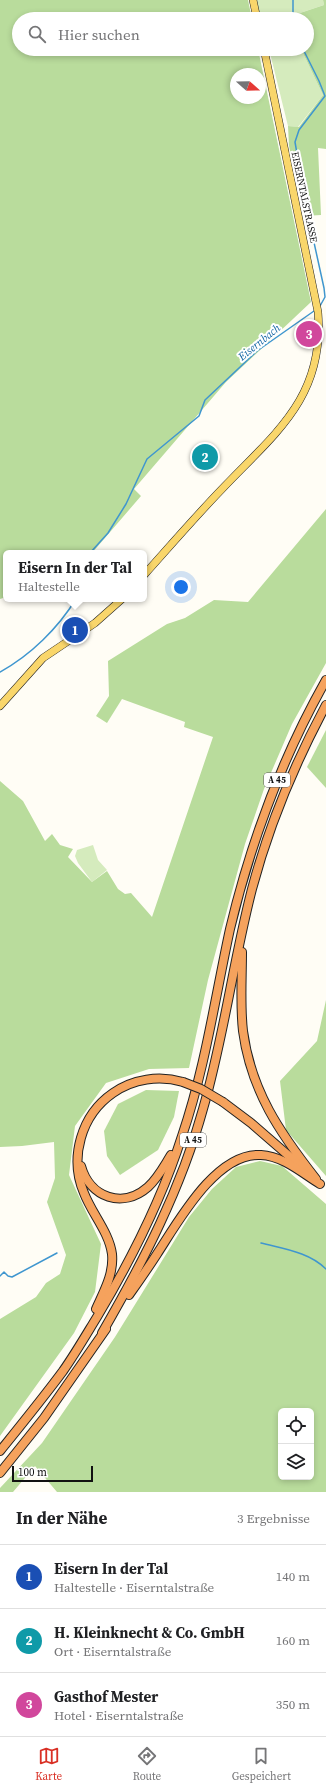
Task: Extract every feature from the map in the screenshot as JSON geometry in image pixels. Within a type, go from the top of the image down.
[{"type":"highway","name":"A 45","points":[[0,1451],[64,1370],[119,1279],[158,1198],[182,1139],[198,1084],[230,929],[254,842],[268,801],[297,733],[326,680]]},
{"type":"highway","name":"A 45","points":[[0,1473],[44,1418],[102,1333],[153,1240],[170,1203],[193,1141],[206,1099],[254,881],[279,805],[308,738],[326,705]]},
{"type":"highway","points":[[242,932],[241,998],[243,1031],[250,1061],[263,1100],[281,1132],[323,1187]]},
{"type":"highway","points":[[76,1350],[107,1285],[112,1264],[112,1254],[105,1232],[88,1203],[80,1182],[78,1169],[79,1146],[86,1125],[97,1108],[113,1093],[131,1084],[151,1079],[170,1079],[201,1089],[223,1102],[256,1126],[323,1187]]},
{"type":"highway","points":[[78,1157],[82,1172],[92,1188],[108,1197],[126,1198],[140,1193],[152,1184],[182,1139]]},
{"type":"highway","points":[[102,1333],[191,1204],[212,1178],[230,1163],[248,1156],[269,1156],[284,1162],[323,1187]]},
{"type":"main road","points":[[253,0],[256,12]]},
{"type":"main road","name":"EISERNTALSTRASSE","points":[[147,572],[222,489],[271,440],[297,406],[307,386],[316,354],[319,333],[317,304],[265,56]]},
{"type":"main road","points":[[0,706],[43,658],[95,623],[119,602]]},
{"type":"green space","points":[[0,0],[248,0],[251,12],[12,12],[12,56],[259,56],[262,68],[230,68],[230,104],[266,104],[266,87],[311,302],[226,382],[134,489],[141,496],[95,550],[3,550],[3,598],[0,599]]},
{"type":"green space","points":[[256,0],[323,0],[324,5],[303,12],[259,12]]},
{"type":"green space","points":[[323,0],[326,0],[326,149],[318,148],[321,215],[304,216],[289,146],[288,126],[299,127],[323,95],[304,56],[314,56],[314,12],[303,12],[324,5]]},
{"type":"green space","points":[[271,56],[304,56],[323,95],[298,127],[288,126]]},
{"type":"green space","points":[[326,509],[326,663],[292,724],[264,789],[245,844],[208,980],[189,1068],[149,1069],[106,1083],[75,1126],[69,1175],[101,1244],[95,1292],[74,1333],[0,1436],[0,1319],[36,1297],[46,1283],[60,1274],[66,1255],[47,1202],[55,1178],[54,1142],[0,1147],[0,781],[23,801],[45,841],[52,834],[60,845],[73,849],[68,857],[92,882],[107,871],[118,889],[125,894],[131,893],[152,917],[213,737],[184,727],[185,722],[122,699],[107,723],[96,716],[109,696],[108,661],[167,624],[185,618],[214,600],[248,602]]},
{"type":"green space","points":[[326,730],[326,788],[307,767]]},
{"type":"green space","points":[[93,845],[98,860],[107,870],[92,882],[78,863],[75,856],[77,850]]},
{"type":"green space","points":[[326,1000],[326,1176],[286,1130],[280,1081],[317,1041]]},
{"type":"green space","points":[[146,1090],[179,1091],[174,1117],[158,1150],[120,1175],[107,1156],[104,1131],[118,1104]]},
{"type":"green space","points":[[260,1161],[282,1166],[326,1204],[326,1492],[57,1492],[35,1466],[13,1492],[0,1492],[0,1488],[42,1443],[115,1337],[189,1217],[212,1189],[236,1167]]},
{"type":"waterway","name":"Eisernbach","points":[[293,0],[293,12]]},
{"type":"waterway","name":"Eisernbach","points":[[306,56],[325,96],[299,130],[295,142],[306,206],[324,288],[325,297],[320,306]]},
{"type":"waterway","name":"Eisernbach","points":[[93,550],[108,533],[126,504],[147,459],[199,416],[205,400],[257,351],[314,311]]},
{"type":"waterway","name":"Eisernbach","points":[[0,672],[22,658],[43,640],[61,620],[74,602]]},
{"type":"waterway","points":[[261,1243],[287,1249],[304,1255],[319,1263],[326,1269]]},
{"type":"waterway","points":[[0,1276],[4,1272],[8,1276],[12,1277],[57,1253]]},
{"type":"place","name":"Gasthof Mester","points":[[309,334]]},
{"type":"place","name":"H. Kleinknecht & Co. GmbH","points":[[205,457]]},
{"type":"place","name":"Eisern In der Tal","points":[[75,630]]}]
